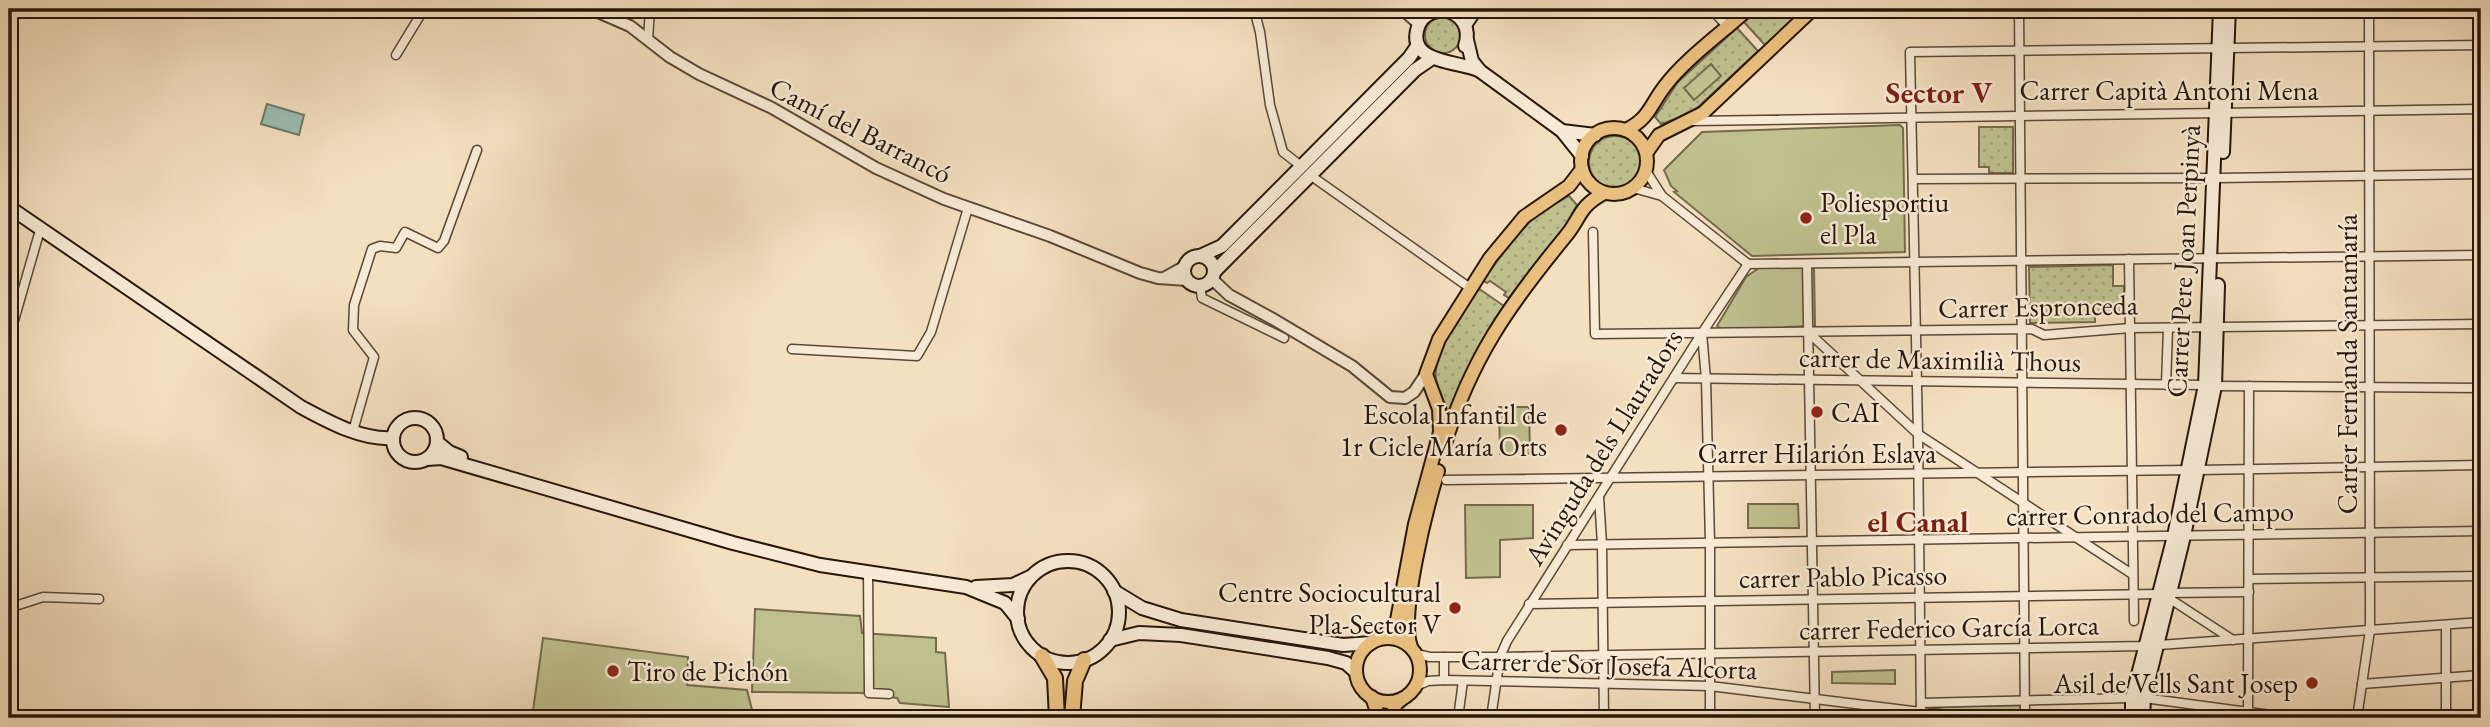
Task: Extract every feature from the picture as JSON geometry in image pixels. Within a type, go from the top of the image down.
[{"type":"highway","points":[[1042,656],[1055,678],[1057,718]]},
{"type":"highway","points":[[1072,718],[1072,696],[1084,660]]},
{"type":"main road","points":[[1450,9],[1429,13],[1419,24],[1416,38],[1418,45],[1431,59],[1480,71]]},
{"type":"main road","points":[[1465,25],[1476,9]]},
{"type":"main road","points":[[1626,130],[1643,121],[1665,86],[1706,45],[1748,9]]},
{"type":"main road","points":[[1444,10],[1457,14],[1465,25],[1472,61],[1480,71],[1562,131],[1582,163],[1590,184],[1604,193],[1624,193],[1633,188],[1646,171],[1647,152],[1659,135],[1703,113],[1813,9]]},
{"type":"main road","name":"Carrer Pere Joan Perpinyà","points":[[2132,718],[2179,536],[2210,385],[2223,49],[2220,9]]},
{"type":"main road","name":"Carrer Pere Joan Perpinyà","points":[[2223,49],[2229,9]]},
{"type":"main road","points":[[1445,61],[1459,54],[1467,40]]},
{"type":"main road","points":[[1418,45],[1409,58],[1306,171],[1213,276],[1200,286],[1187,280],[1186,266],[1191,259],[1222,246],[1306,171],[1415,70],[1431,59]]},
{"type":"main road","points":[[1356,672],[1360,656],[1393,628],[1397,620],[1412,537],[1440,432],[1439,409],[1426,374],[1439,339],[1490,258],[1524,217],[1569,186],[1582,163],[1585,147],[1595,135],[1616,128],[1626,130],[1638,138],[1647,152]]},
{"type":"main road","points":[[1562,131],[1595,135]]},
{"type":"main road","points":[[1391,718],[1396,704],[1416,686],[1420,671],[1407,632],[1420,540],[1452,422],[1469,377],[1517,296],[1567,234],[1580,212],[1604,193]]},
{"type":"main road","points":[[9,207],[273,389],[325,419],[380,439],[393,438]]},
{"type":"main road","points":[[1200,256],[1212,263],[1213,276]]},
{"type":"main road","points":[[427,459],[435,452],[438,443],[434,426],[423,418],[415,417],[401,422],[393,438],[395,449],[403,458],[415,463],[441,458],[733,543],[820,565],[966,587],[1013,585],[1053,563],[1075,561],[1089,565],[1100,573],[1114,590],[1142,608],[1181,620],[1343,645],[1398,639],[1414,651]]},
{"type":"main road","points":[[438,443],[459,456],[734,538],[779,554]]},
{"type":"main road","points":[[1018,620],[1019,597],[1030,577]]},
{"type":"main road","points":[[966,587],[1005,603],[1018,620],[1026,640],[1042,656],[1070,662],[1084,660],[1096,654],[1110,640],[1118,616],[1114,590]]},
{"type":"main road","points":[[1110,640],[1139,633],[1181,635],[1346,663],[1356,672],[1361,687],[1372,698],[1379,718]]},
{"type":"main road","points":[[1372,698],[1387,702],[1402,699]]},
{"type":"main road","name":"Carrer Pere Joan Perpinyà","points":[[2138,698],[2143,718]]},
{"type":"street","points":[[396,55],[424,9]]},
{"type":"street","name":"Camí del Barrancó","points":[[591,9],[630,26],[670,57],[699,74],[772,108],[876,168],[968,208],[1050,236],[1140,273],[1187,280]]},
{"type":"street","points":[[648,40],[650,9]]},
{"type":"street","points":[[1254,9],[1260,32],[1270,105],[1283,152],[1470,288]]},
{"type":"street","points":[[1402,9],[1419,24]]},
{"type":"street","points":[[1711,9],[1728,28]]},
{"type":"street","points":[[2020,9],[2025,718]]},
{"type":"street","name":"Carrer Fernanda Santamaría","points":[[2357,718],[2370,630],[2369,9]]},
{"type":"street","points":[[2293,718],[2248,715],[2138,698],[2025,700],[1921,711],[1910,52],[2481,45]]},
{"type":"street","name":"Carrer Capità Antoni Mena","points":[[1690,121],[2481,109]]},
{"type":"street","points":[[353,430],[374,357],[353,330],[354,305],[372,248],[396,248],[405,232],[438,248],[444,241],[477,149]]},
{"type":"street","points":[[1646,171],[1662,196],[1748,264],[2481,255]]},
{"type":"street","points":[[1913,179],[2481,174]]},
{"type":"street","points":[[1633,188],[1662,196]]},
{"type":"street","points":[[792,349],[917,356],[930,332],[968,208]]},
{"type":"street","points":[[9,338],[40,230]]},
{"type":"street","name":"Carrer Espronceda","points":[[1593,232],[1595,334],[2032,329],[2044,335],[2168,327],[2481,324]]},
{"type":"street","points":[[2129,259],[2134,621]]},
{"type":"street","name":"Avinguda dels Llauradors","points":[[1491,718],[1500,657],[1507,641],[1748,264]]},
{"type":"street","points":[[1807,264],[1815,718]]},
{"type":"street","points":[[1164,278],[1186,266]]},
{"type":"street","points":[[1213,276],[1220,289],[1359,371],[1390,397],[1405,398],[1415,392],[1426,374]]},
{"type":"street","points":[[1200,286],[1202,298],[1284,338]]},
{"type":"street","points":[[2166,385],[2168,327]]},
{"type":"street","points":[[1808,332],[1918,434],[2132,574]]},
{"type":"street","points":[[1702,333],[1706,379],[1710,543],[1710,718]]},
{"type":"street","name":"carrer de Maximilià Thous","points":[[1674,378],[2481,388]]},
{"type":"street","points":[[2248,715],[2249,386]]},
{"type":"street","name":"Carrer Hilarión Eslava","points":[[1446,480],[1812,477],[2481,465]]},
{"type":"street","points":[[1599,498],[1604,718]]},
{"type":"street","name":"carrer Conrado del Campo","points":[[1567,545],[2481,531]]},
{"type":"street","points":[[868,572],[869,693],[889,694]]},
{"type":"street","points":[[2249,579],[2481,576]]},
{"type":"street","name":"carrer Pablo Picasso","points":[[1529,604],[2249,592]]},
{"type":"street","points":[[2165,595],[2233,640]]},
{"type":"street","points":[[9,608],[43,597],[99,599]]},
{"type":"street","name":"carrer Federico García Lorca","points":[[1414,651],[1444,657],[1500,657],[2150,646],[2481,622]]},
{"type":"street","points":[[2446,625],[2446,718]]},
{"type":"street","points":[[1444,657],[1444,680]]},
{"type":"street","points":[[2362,684],[2481,675]]},
{"type":"street","name":"Carrer de Sor Josefa Alcorta","points":[[1416,686],[1428,681],[1444,680],[1710,686],[1969,718]]},
{"type":"street","points":[[1458,718],[1463,681]]},
{"type":"green space","points":[[1759,9],[1805,9],[1765,45],[1744,22]]},
{"type":"green space","points":[[1443,17],[1456,22],[1461,35],[1456,48],[1443,53],[1430,48],[1425,35],[1430,22]]},
{"type":"green space","points":[[1737,28],[1758,51],[1697,108],[1689,114],[1661,124],[1655,117],[1678,82]]},
{"type":"green space","points":[[1711,64],[1721,76],[1694,100],[1684,88]]},
{"type":"green space","name":"Poliesportiu el Pla","points":[[1900,125],[1903,128],[1905,252],[1752,256],[1674,192],[1677,191],[1671,186],[1664,170],[1702,132]]},
{"type":"green space","points":[[1979,127],[2013,127],[2013,173],[1989,173],[1989,167],[1979,167]]},
{"type":"green space","points":[[1615,136],[1634,143],[1641,162],[1634,181],[1615,188],[1596,181],[1589,162],[1596,143]]},
{"type":"green space","points":[[1569,196],[1577,205],[1562,233],[1509,298],[1504,295],[1506,292],[1490,281],[1487,283],[1483,280],[1513,240],[1537,214]]},
{"type":"green space","points":[[2113,265],[2113,286],[2124,286],[2124,311],[2095,312],[2095,322],[2030,323],[2029,267]]},
{"type":"green space","points":[[1759,268],[1814,268],[1815,326],[1785,327],[1782,330],[1721,329],[1717,326],[1746,277]]},
{"type":"green space","points":[[1478,288],[1504,306],[1474,360],[1449,416],[1437,384],[1436,368],[1450,332]]},
{"type":"green space","points":[[1499,407],[1529,407],[1530,454],[1500,454]]},
{"type":"green space","points":[[1748,504],[1798,504],[1799,528],[1748,528]]},
{"type":"green space","points":[[1465,505],[1533,505],[1533,538],[1500,540],[1500,577],[1466,578]]},
{"type":"green space","points":[[755,609],[860,616],[862,633],[936,638],[936,652],[945,653],[949,707],[900,703],[897,698],[862,693],[752,692]]},
{"type":"green space","name":"Tiro de Pichón","points":[[543,638],[688,657],[687,685],[747,690],[754,718],[532,718]]},
{"type":"green space","points":[[1895,670],[1895,684],[1832,683],[1832,672]]},
{"type":"green space","points":[[2021,705],[2021,718],[1998,718],[1925,707]]},
{"type":"shaded area","points":[[267,104],[304,115],[299,135],[261,124]]},
{"type":"place","name":"Poliesportiu el Pla","points":[[1806,218]]},
{"type":"place","name":"CAI","points":[[1817,412]]},
{"type":"place","name":"Escola Infantil de 1r Cicle María Orts","points":[[1561,430]]},
{"type":"place","name":"Centre Sociocultural Pla-Sector V","points":[[1455,608]]},
{"type":"place","name":"Tiro de Pichón","points":[[613,671]]},
{"type":"place","name":"Asil de Vells Sant Josep","points":[[2312,683]]},
{"type":"district","name":"Sector V","points":[[1939,93]]},
{"type":"district","name":"el Canal","points":[[1918,522]]}]
